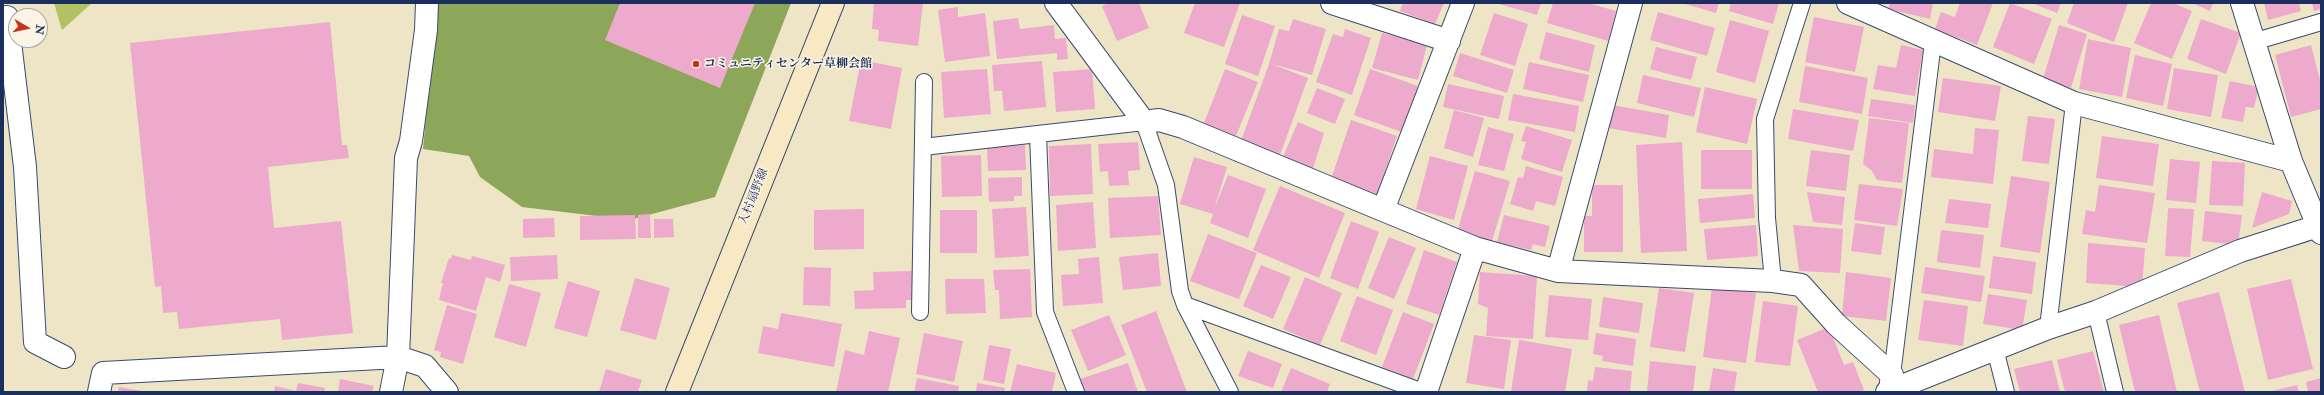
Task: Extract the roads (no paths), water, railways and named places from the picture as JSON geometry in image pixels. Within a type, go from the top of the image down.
[{"type":"street","points":[[391,392],[398,357],[406,158],[411,141],[426,30],[427,3]]},
{"type":"street","name":"入村扇野線","points":[[677,392],[833,3]]},
{"type":"street","points":[[1056,3],[1144,122],[1159,120],[1183,127],[1475,248],[1558,271],[1773,280],[1801,285],[1890,386],[2096,312],[2240,251],[2320,228],[2291,161],[2252,42],[2242,3]]},
{"type":"street","points":[[1332,3],[1449,41]]},
{"type":"street","points":[[1383,210],[1463,3]]},
{"type":"street","points":[[1558,271],[1631,3]]},
{"type":"street","points":[[1848,3],[2074,104],[2291,161]]},
{"type":"street","points":[[7,17],[25,167],[35,342],[64,357]]},
{"type":"street","points":[[1425,392],[1475,248]]},
{"type":"street","points":[[99,392],[103,373],[398,357],[425,366],[447,392]]},
{"type":"lane","points":[[1773,280],[1767,218],[1765,119],[1802,3]]},
{"type":"lane","points":[[2252,42],[2321,22]]},
{"type":"lane","points":[[1890,386],[1933,42]]},
{"type":"lane","points":[[920,312],[924,82]]},
{"type":"lane","points":[[2048,328],[2074,104]]},
{"type":"lane","points":[[923,147],[1144,122],[1166,186],[1180,291],[1185,305],[1230,392]]},
{"type":"lane","points":[[1038,135],[1045,312],[1076,392]]},
{"type":"lane","points":[[1185,305],[1425,392]]},
{"type":"lane","points":[[2096,312],[2115,392]]},
{"type":"lane","points":[[1995,349],[2006,392]]},
{"type":"place","name":"コミュニティセンター草柳会館","points":[[696,64]]}]
